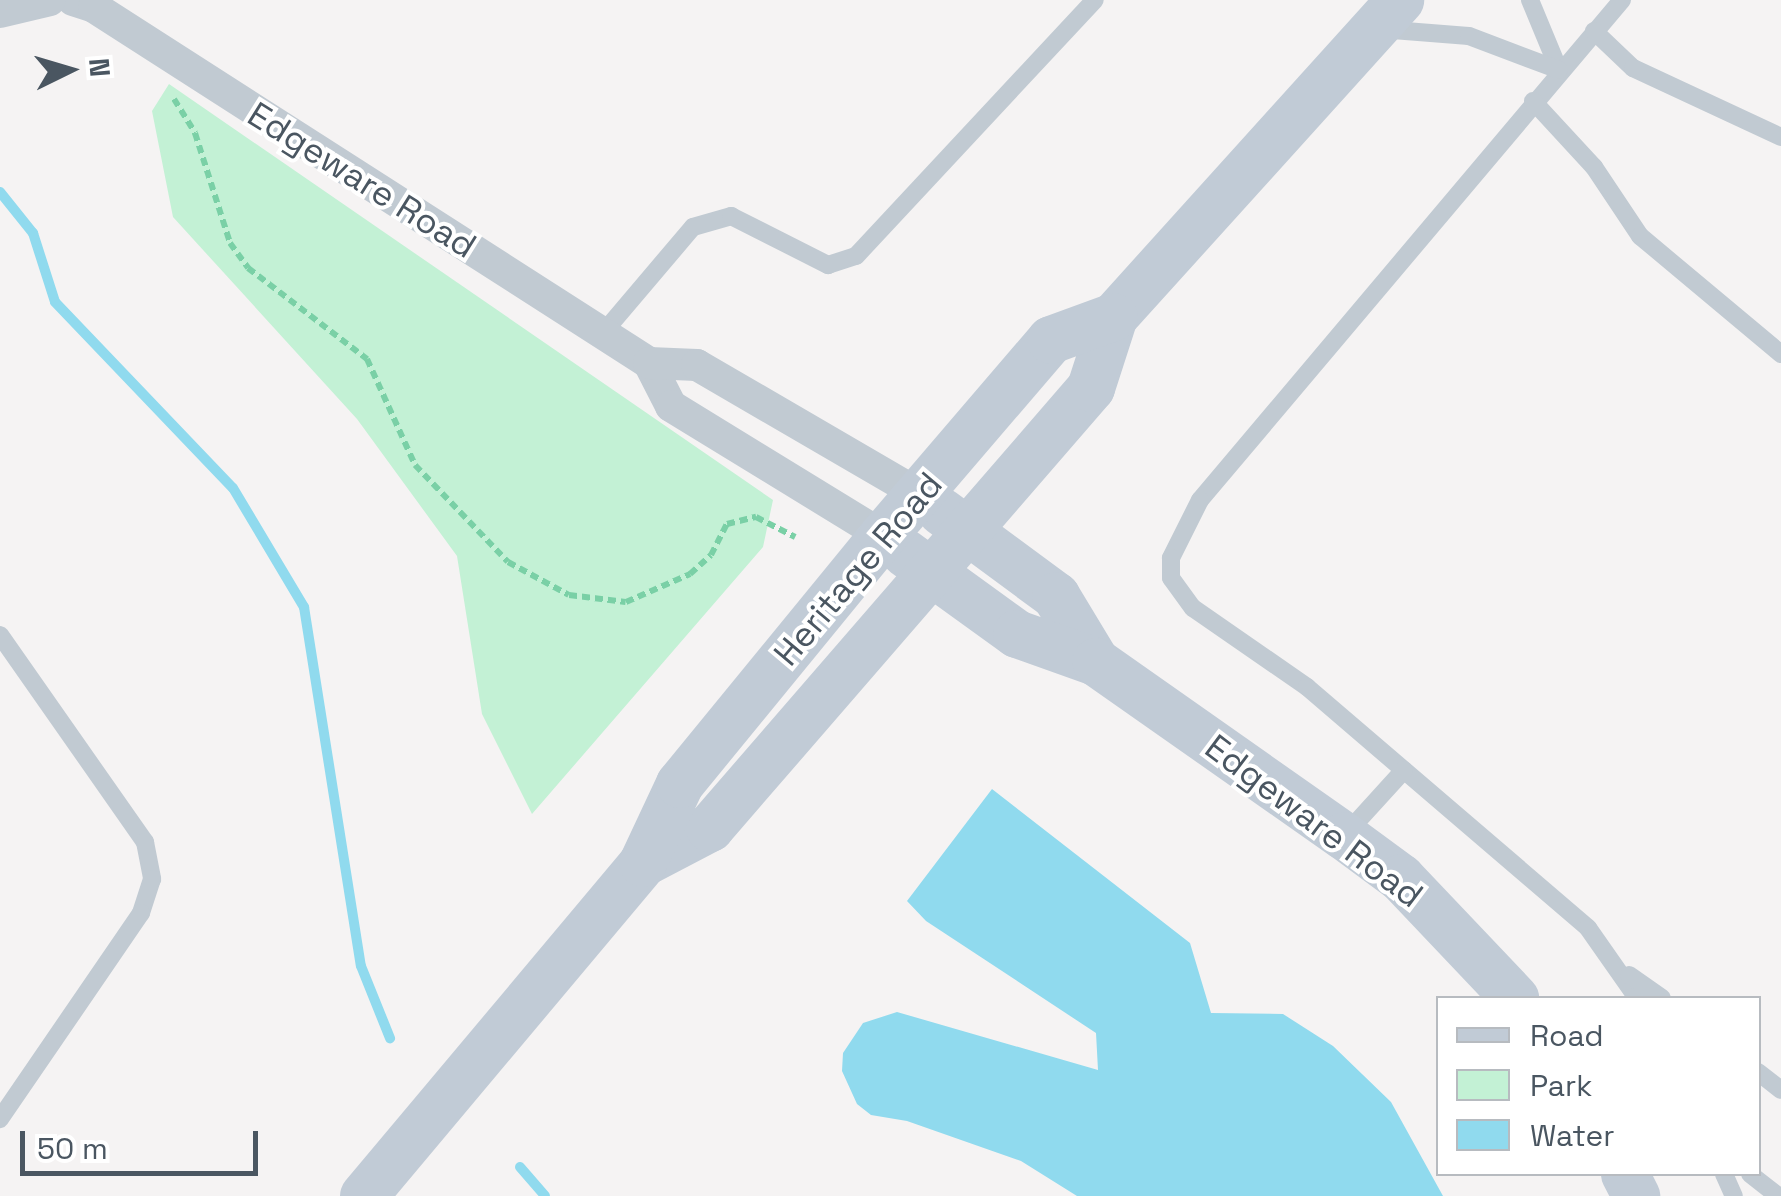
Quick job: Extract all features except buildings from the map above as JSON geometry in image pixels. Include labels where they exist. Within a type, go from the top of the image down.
[{"type":"main road","name":"Heritage Road","points":[[643,863],[710,828],[1091,388],[1114,317],[1388,14]]},
{"type":"main road","name":"Heritage Road","points":[[364,1196],[643,863],[680,784],[883,536],[1051,340],[1114,317]]},
{"type":"main road","name":"Edgeware Road","points":[[920,495],[1056,596],[1096,662]]},
{"type":"main road","name":"Edgeware Road","points":[[883,536],[1017,634],[1096,662],[1344,836],[1401,878],[1513,996]]},
{"type":"street","points":[[0,12],[50,0]]},
{"type":"street","name":"Edgeware Road","points":[[73,0],[94,6],[603,333],[649,364],[671,406],[883,536]]},
{"type":"street","name":"Edgeware Road","points":[[649,364],[698,364],[920,495]]},
{"type":"lane","points":[[603,333],[693,227],[732,216],[828,265],[856,256],[1095,0]]},
{"type":"lane","points":[[1530,0],[1559,70]]},
{"type":"lane","points":[[1622,0],[1200,500],[1172,558],[1172,578],[1193,608],[1307,687],[1588,928],[1624,972],[1637,996]]},
{"type":"lane","points":[[1388,14],[1468,36],[1559,70]]},
{"type":"lane","points":[[1594,31],[1633,68],[1781,137]]},
{"type":"lane","points":[[1534,101],[1594,167],[1640,236],[1781,354]]},
{"type":"lane","points":[[0,635],[145,842],[152,879],[142,913],[0,1118]]},
{"type":"lane","points":[[1344,836],[1404,770]]},
{"type":"lane","points":[[1624,972],[1659,996]]},
{"type":"lane","points":[[1761,1074],[1781,1090]]},
{"type":"lane","points":[[1753,1176],[1778,1196]]},
{"type":"path","points":[[158,88],[185,109],[230,243],[248,268],[367,359],[415,465],[508,562],[568,595],[626,602],[690,574],[711,555],[727,524],[756,517],[795,537]]},
{"type":"green space","points":[[169,84],[773,500],[763,547],[532,814],[482,714],[457,556],[357,419],[173,217],[152,111]]},
{"type":"water","points":[[992,789],[1190,943],[1211,1013],[1283,1014],[1333,1046],[1391,1102],[1443,1196],[1077,1196],[1021,1161],[907,1121],[871,1115],[857,1104],[842,1071],[843,1053],[863,1023],[897,1012],[1098,1070],[1096,1033],[926,921],[907,901]]},
{"type":"waterway","points":[[0,192],[33,233],[55,302],[233,488],[304,607],[361,966],[390,1038]]},
{"type":"waterway","points":[[520,1167],[545,1196]]}]
